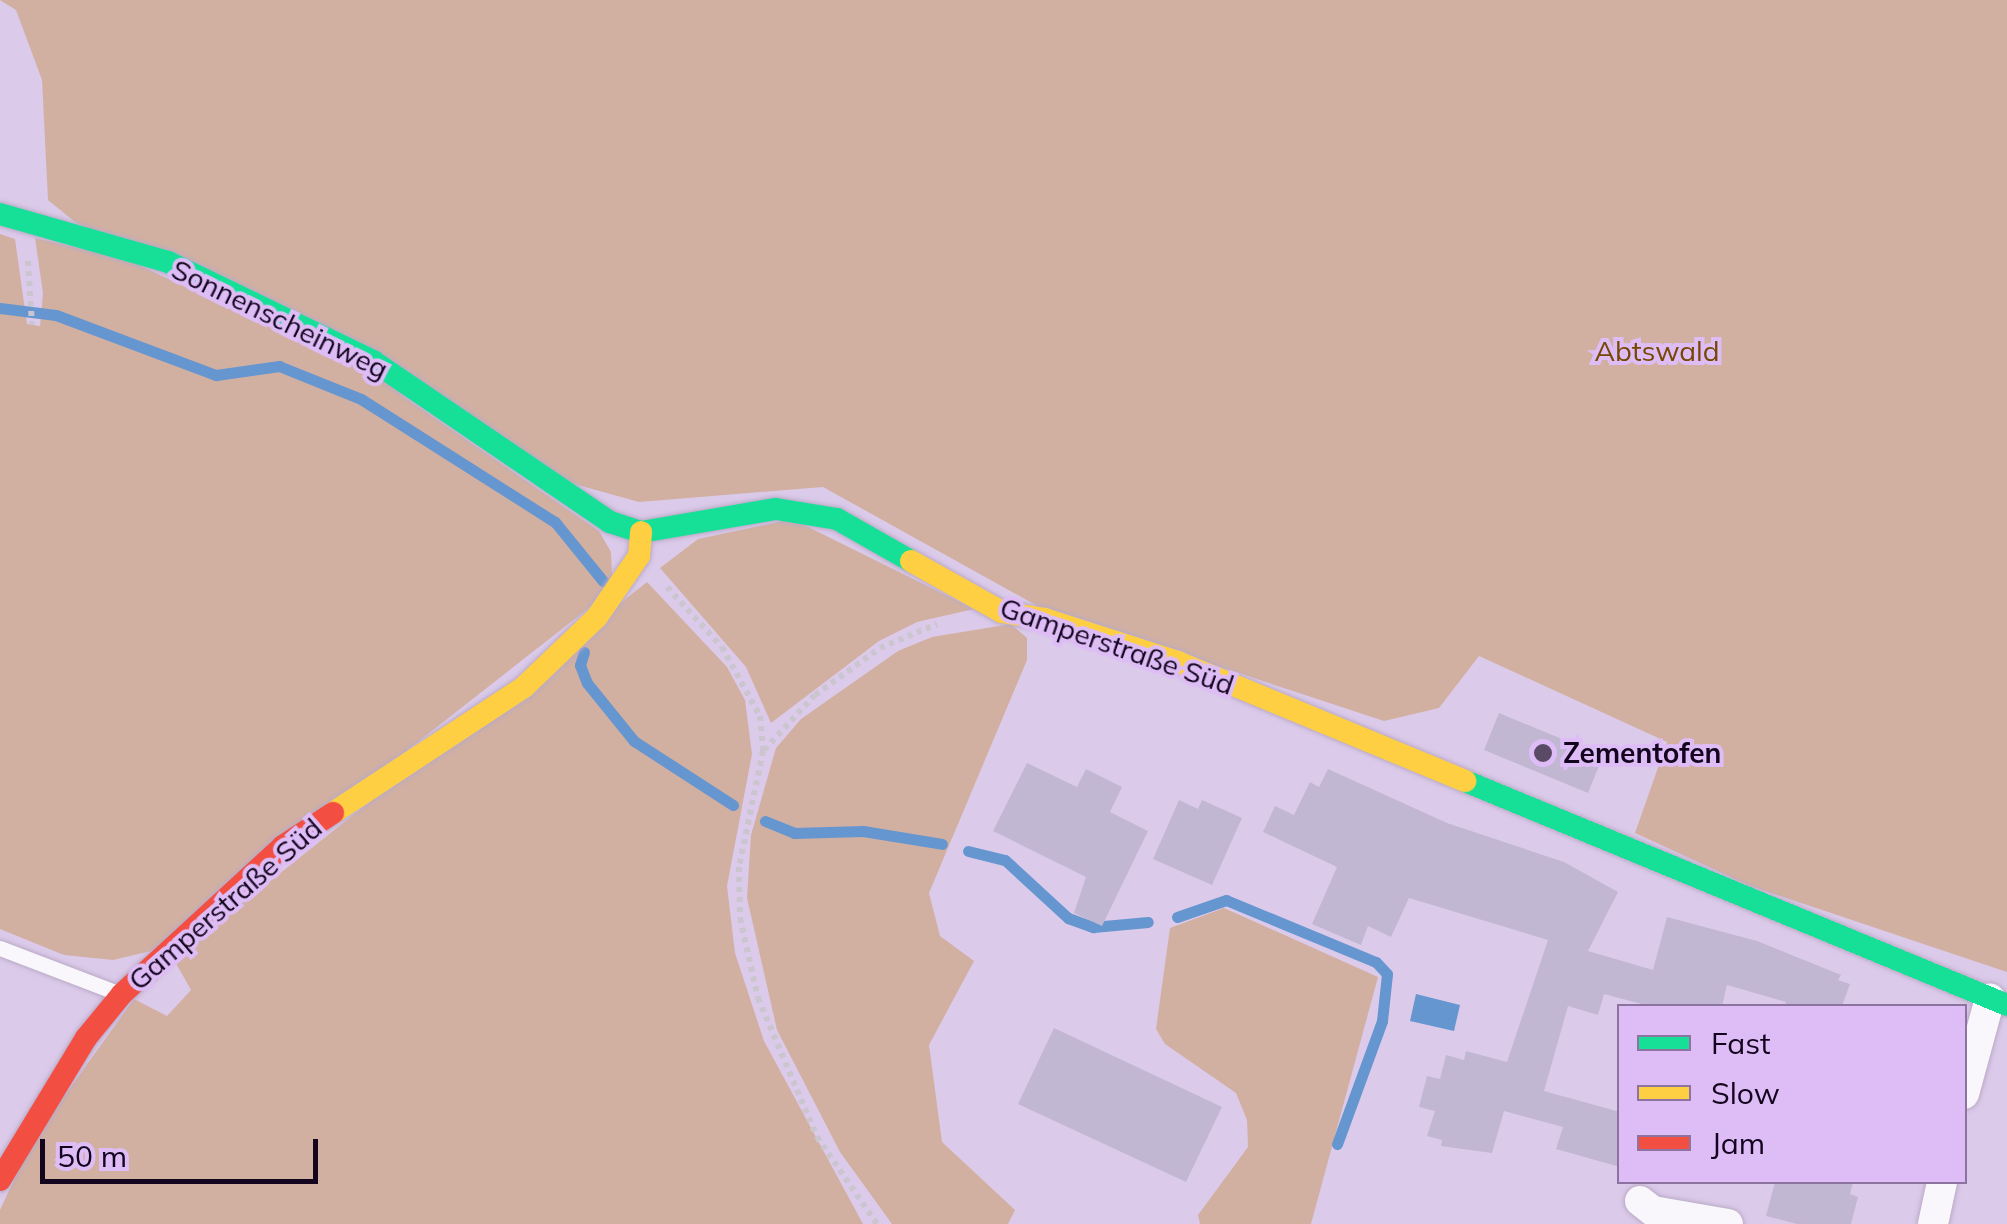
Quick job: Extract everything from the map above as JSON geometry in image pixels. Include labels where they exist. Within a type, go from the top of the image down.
[{"type":"street","name":"Sonnenscheinweg","points":[[0,214],[168,262],[373,360],[550,484],[610,522],[641,532]]},
{"type":"street","name":"Gamperstraße Süd","points":[[0,1180],[75,1054],[122,994],[283,846],[524,687],[597,617],[638,556],[641,532],[776,509],[837,519],[1002,612],[1082,630],[1204,672],[1998,1001]]},
{"type":"street","points":[[1967,1086],[1998,1001]]},
{"type":"street","points":[[1932,1224],[1942,1184]]},
{"type":"street","points":[[1640,1200],[1653,1211],[1728,1224]]},
{"type":"lane","points":[[0,948],[122,994]]},
{"type":"path","points":[[32,301],[32,324]]},
{"type":"path","points":[[638,556],[743,678],[760,716],[763,751],[739,867],[740,918],[758,998],[817,1137],[877,1224]]},
{"type":"path","points":[[763,751],[814,695],[880,648],[942,622]]},
{"type":"green space","name":"Abtswald","points":[[0,0],[2007,0],[2007,972],[1750,886],[1635,833],[1667,742],[1479,656],[1439,708],[1384,721],[1041,608],[823,487],[639,502],[567,482],[75,222],[48,200],[42,80],[16,10]]},
{"type":"green space","points":[[0,234],[15,239],[27,324],[40,326],[43,293],[35,238],[126,259],[372,375],[599,531],[611,552],[612,575],[599,600],[151,951],[113,960],[64,955],[0,929]]},
{"type":"green space","points":[[792,519],[974,609],[917,622],[879,641],[771,723],[746,667],[660,568],[698,539]]},
{"type":"green space","points":[[647,582],[727,667],[745,700],[752,754],[727,886],[735,953],[764,1041],[863,1224],[0,1224],[0,1210],[32,1141],[134,999],[167,1016],[191,990],[173,958]]},
{"type":"green space","points":[[1011,624],[1027,638],[1027,660],[929,893],[940,936],[974,961],[929,1045],[942,1142],[1015,1210],[1008,1224],[892,1224],[840,1152],[777,1030],[747,898],[751,835],[776,748],[801,719],[898,651],[932,637]]},
{"type":"green space","points":[[1224,908],[1378,977],[1311,1224],[1200,1224],[1198,1215],[1248,1147],[1247,1120],[1236,1093],[1165,1044],[1156,1029],[1170,928]]},
{"type":"water","points":[[1416,994],[1460,1005],[1454,1031],[1410,1021]]},
{"type":"building","name":"Zementofen","points":[[1499,713],[1603,756],[1588,793],[1484,750]]},
{"type":"building","points":[[1027,763],[1077,787],[1086,769],[1122,787],[1110,812],[1148,831],[1102,926],[1074,913],[1086,877],[993,831]]},
{"type":"building","points":[[1328,769],[1447,823],[1564,862],[1618,892],[1588,951],[1653,970],[1667,917],[1757,941],[1841,975],[1838,980],[1850,984],[1843,1004],[1785,1004],[1727,985],[1722,1004],[1642,1004],[1604,994],[1598,1015],[1568,1006],[1544,1091],[1617,1111],[1617,1166],[1556,1149],[1563,1127],[1504,1111],[1492,1153],[1441,1146],[1442,1140],[1427,1136],[1435,1111],[1419,1107],[1427,1076],[1440,1079],[1446,1055],[1464,1060],[1466,1051],[1507,1062],[1548,940],[1409,898],[1391,937],[1368,926],[1361,945],[1312,924],[1337,867],[1263,832],[1275,806],[1294,815],[1310,782],[1319,787]]},
{"type":"building","points":[[1179,800],[1198,809],[1202,800],[1242,818],[1212,885],[1153,859]]},
{"type":"building","points":[[1054,1028],[1222,1107],[1186,1182],[1018,1104]]},
{"type":"building","points":[[1774,1184],[1852,1184],[1850,1194],[1858,1197],[1851,1224],[1797,1224],[1766,1216]]},
{"type":"waterway","points":[[0,308],[56,315],[216,375],[279,366],[361,399],[555,522],[603,581]]},
{"type":"waterway","points":[[584,652],[580,665],[587,683],[634,741],[733,805]]},
{"type":"waterway","points":[[765,821],[794,833],[863,831],[942,844]]},
{"type":"waterway","points":[[968,851],[1005,860],[1068,918],[1093,927],[1148,922]]},
{"type":"waterway","points":[[1177,917],[1226,900],[1376,962],[1387,974],[1382,1021],[1337,1144]]},
{"type":"traffic: fast","points":[[0,214],[168,262],[373,361],[610,522],[641,532],[776,509],[837,519],[911,561]]},
{"type":"traffic: fast","points":[[1465,781],[2007,1005]]},
{"type":"traffic: slow","points":[[333,813],[524,687],[597,617],[639,556],[641,532]]},
{"type":"traffic: slow","points":[[911,561],[1002,612],[1045,619],[1178,662],[1465,781]]},
{"type":"traffic: jam","points":[[0,1180],[86,1038],[122,994],[283,846],[333,813]]},
{"type":"place","name":"Zementofen","points":[[1543,753]]}]
